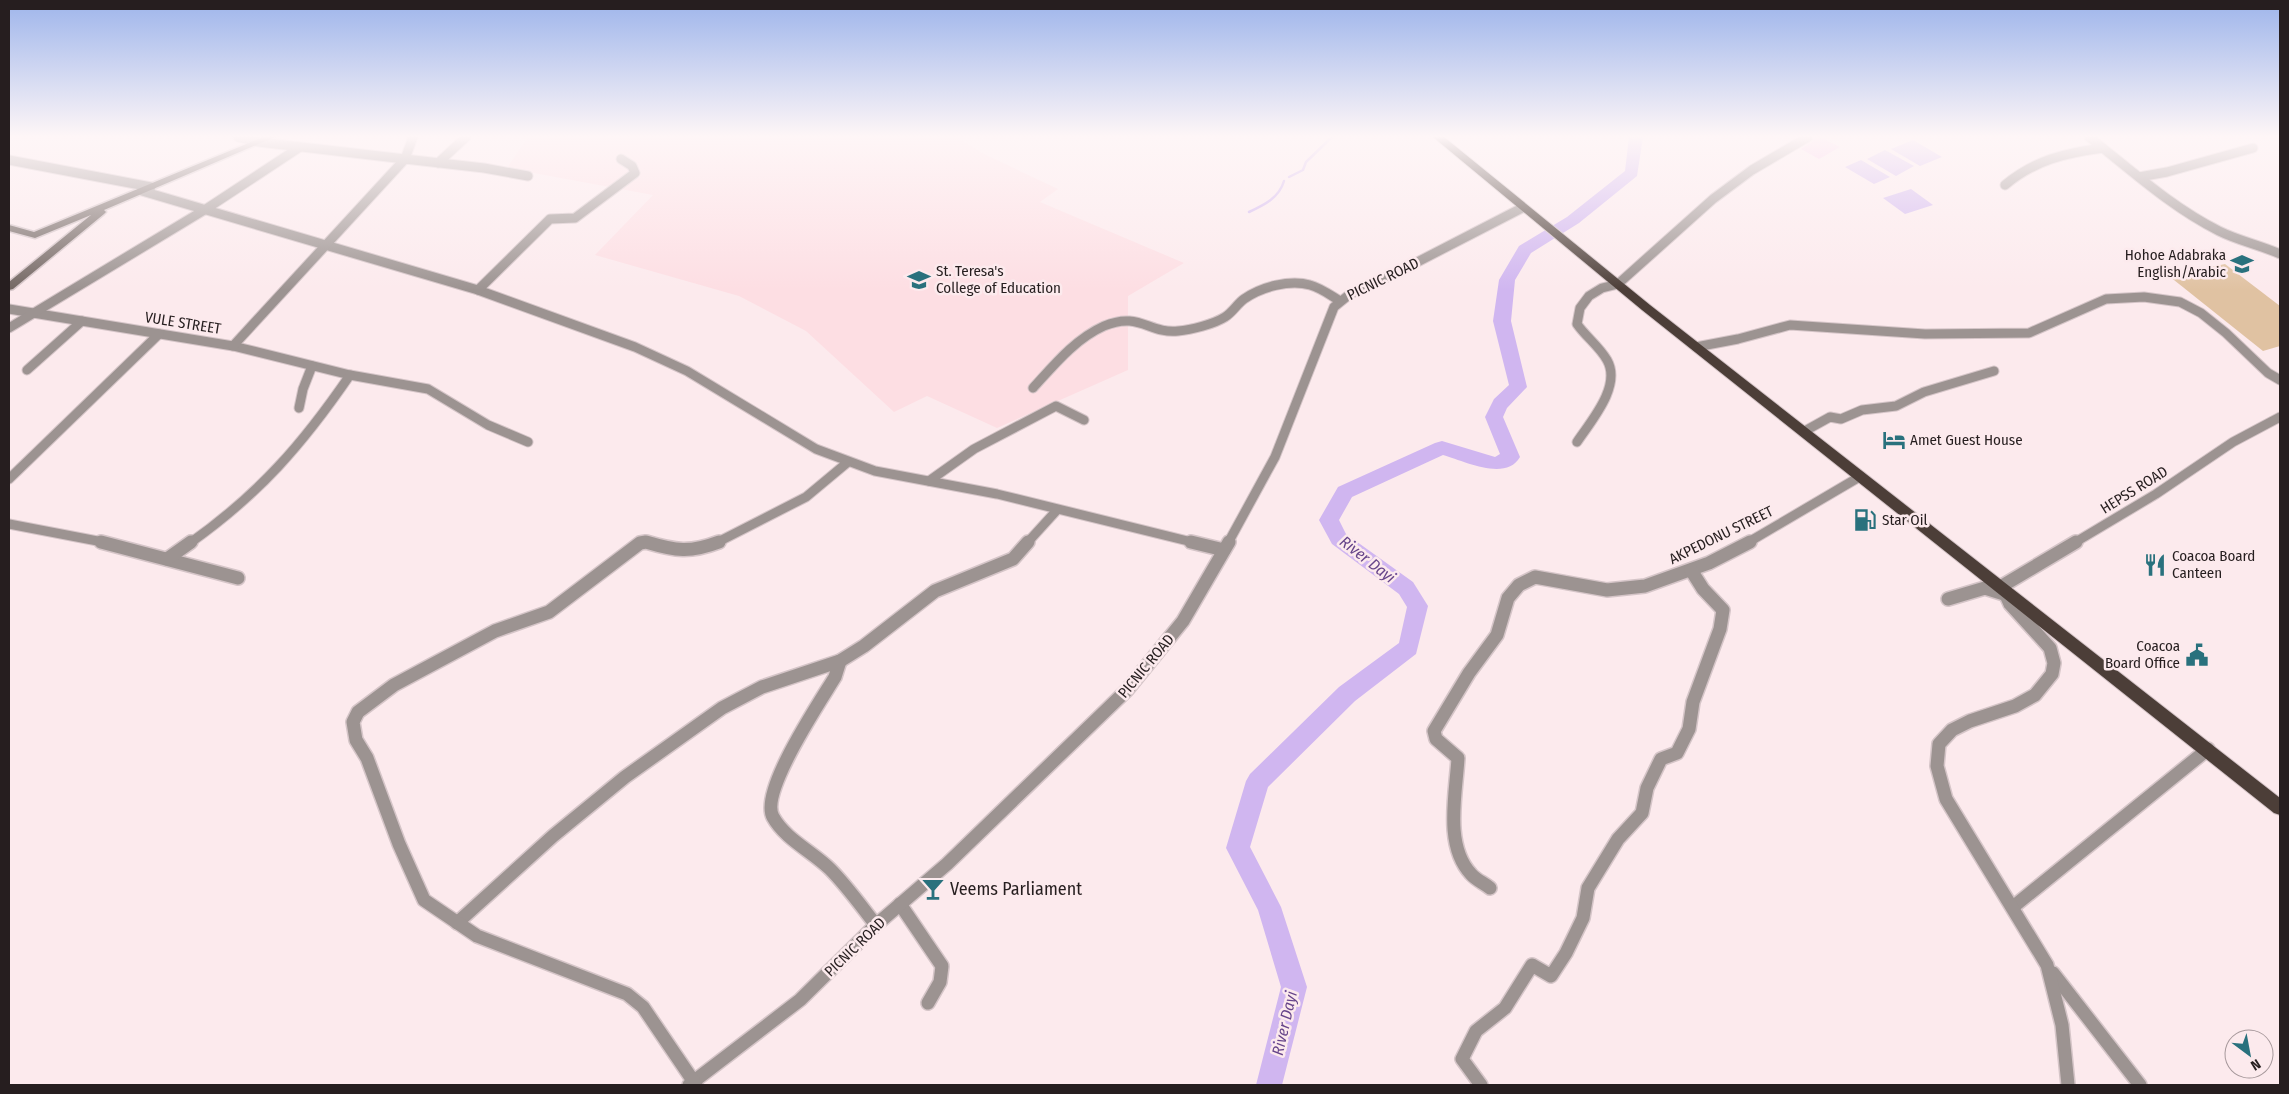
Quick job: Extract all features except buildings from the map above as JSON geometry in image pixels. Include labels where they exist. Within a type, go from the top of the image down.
[{"type":"highway","points":[[1498,188],[1696,347],[2003,590],[2208,749],[2280,808]]},
{"type":"main road","points":[[9,228],[35,235],[151,188]]},
{"type":"main road","points":[[9,287],[111,204]]},
{"type":"street","points":[[137,188],[478,290],[635,348],[686,371],[816,449],[874,471],[997,494],[1224,550]]},
{"type":"street","points":[[9,328],[238,188]]},
{"type":"street","points":[[233,346],[377,188]]},
{"type":"street","points":[[478,290],[550,220],[575,218],[615,188]]},
{"type":"street","points":[[1577,442],[1605,395],[1611,382],[1612,370],[1577,324],[1578,308],[1592,292],[1606,286],[1618,284],[1705,204],[1726,188]]},
{"type":"street","points":[[2153,188],[2175,205],[2222,232],[2278,249]]},
{"type":"street","name":"PICNIC ROAD","points":[[693,1084],[800,1000],[876,925],[992,821],[1127,690],[1183,621],[1275,457],[1334,307],[1340,301],[1522,208]]},
{"type":"street","points":[[1033,388],[1060,360],[1091,333],[1121,319],[1144,321],[1164,329],[1178,331],[1220,320],[1234,312],[1243,300],[1254,293],[1294,283],[1309,284],[1340,301]]},
{"type":"street","points":[[1696,347],[1738,340],[1776,327],[1790,325],[1816,325],[1925,334],[2029,334],[2106,299],[2144,297],[2180,302],[2201,313],[2226,333],[2268,373],[2280,380]]},
{"type":"street","name":"VULE STREET","points":[[9,308],[32,314],[233,346],[350,375],[428,389],[488,424],[528,442]]},
{"type":"street","points":[[27,370],[82,321]]},
{"type":"street","points":[[9,479],[159,334]]},
{"type":"street","points":[[299,408],[303,389],[312,366]]},
{"type":"street","points":[[1804,432],[1830,417],[1841,419],[1850,413],[1873,407],[1896,406],[1924,392],[1981,377],[1994,371]]},
{"type":"street","points":[[167,559],[252,495],[290,456],[319,422],[350,375]]},
{"type":"street","points":[[929,481],[948,465],[992,437],[1056,406],[1084,420]]},
{"type":"street","name":"HEPSS ROAD","points":[[2003,590],[2180,479],[2233,442],[2280,417]]},
{"type":"street","points":[[693,1084],[643,1007],[627,994],[477,936],[457,923],[445,912],[424,900],[399,844],[367,758],[356,740],[353,722],[358,712],[394,684],[461,647],[495,631],[537,618],[549,612],[640,543],[646,542],[668,549],[684,551],[698,550],[719,542],[806,497],[848,462]]},
{"type":"street","name":"AKPEDONU STREET","points":[[1490,888],[1470,874],[1461,857],[1456,838],[1458,758],[1434,734],[1438,724],[1469,673],[1497,635],[1508,598],[1519,585],[1535,577],[1618,590],[1652,584],[1691,570],[1747,542],[1861,476]]},
{"type":"street","points":[[457,923],[546,842],[625,777],[694,730],[722,708],[762,687],[840,661],[864,646],[935,591],[1013,559],[1029,545],[1057,510]]},
{"type":"street","points":[[9,524],[108,543],[238,578]]},
{"type":"street","points":[[1481,1085],[1462,1059],[1465,1049],[1481,1026],[1505,1008],[1532,965],[1551,976],[1566,953],[1583,918],[1588,888],[1618,839],[1642,813],[1647,788],[1661,759],[1677,753],[1689,729],[1693,702],[1720,630],[1723,610],[1702,589],[1691,570]]},
{"type":"street","points":[[1948,599],[1984,588],[2003,590],[2019,616],[2050,648],[2054,656],[2053,671],[2046,684],[2027,700],[1961,724],[1948,734],[1938,747],[1935,763],[1937,779],[1946,799],[2047,965],[2140,1085]]},
{"type":"street","points":[[840,661],[835,677],[784,765],[772,793],[771,806],[773,817],[791,838],[812,852],[831,870],[876,925]]},
{"type":"street","points":[[2013,907],[2208,749]]},
{"type":"street","points":[[900,904],[942,966],[940,982],[928,1003]]},
{"type":"street","points":[[2047,965],[2057,994],[2066,1048],[2068,1085]]},
{"type":"shaded area","name":"St. Teresa's College of Education","points":[[615,188],[1056,188],[1058,189],[1040,202],[1184,263],[1128,296],[1128,370],[997,428],[927,396],[894,412],[806,331],[739,296],[595,255],[653,195]]},
{"type":"shaded area","points":[[1911,189],[1933,205],[1905,214],[1883,198]]},
{"type":"shaded area","points":[[2225,264],[2280,306],[2280,346],[2263,351],[2169,276]]},
{"type":"waterway","points":[[1249,212],[1265,204],[1281,188]]},
{"type":"waterway","name":"River Dayi","points":[[1269,1085],[1294,987],[1269,907],[1238,848],[1258,781],[1347,694],[1408,648],[1418,606],[1406,588],[1339,539],[1329,520],[1345,492],[1442,448],[1496,464],[1511,457],[1494,417],[1500,404],[1518,387],[1502,321],[1507,280],[1525,250],[1573,220],[1613,188]]},
{"type":"place","name":"Hohoe Adabraka English/Arabic","points":[[2242,264]]},
{"type":"place","name":"St. Teresa's College of Education","points":[[919,280]]},
{"type":"place","name":"Amet Guest House","points":[[1894,440]]},
{"type":"place","name":"Star Oil","points":[[1865,520]]},
{"type":"place","name":"Coacoa Board Canteen","points":[[2155,565]]},
{"type":"place","name":"Coacoa Board Office","points":[[2197,655]]},
{"type":"place","name":"Veems Parliament","points":[[933,889]]}]
